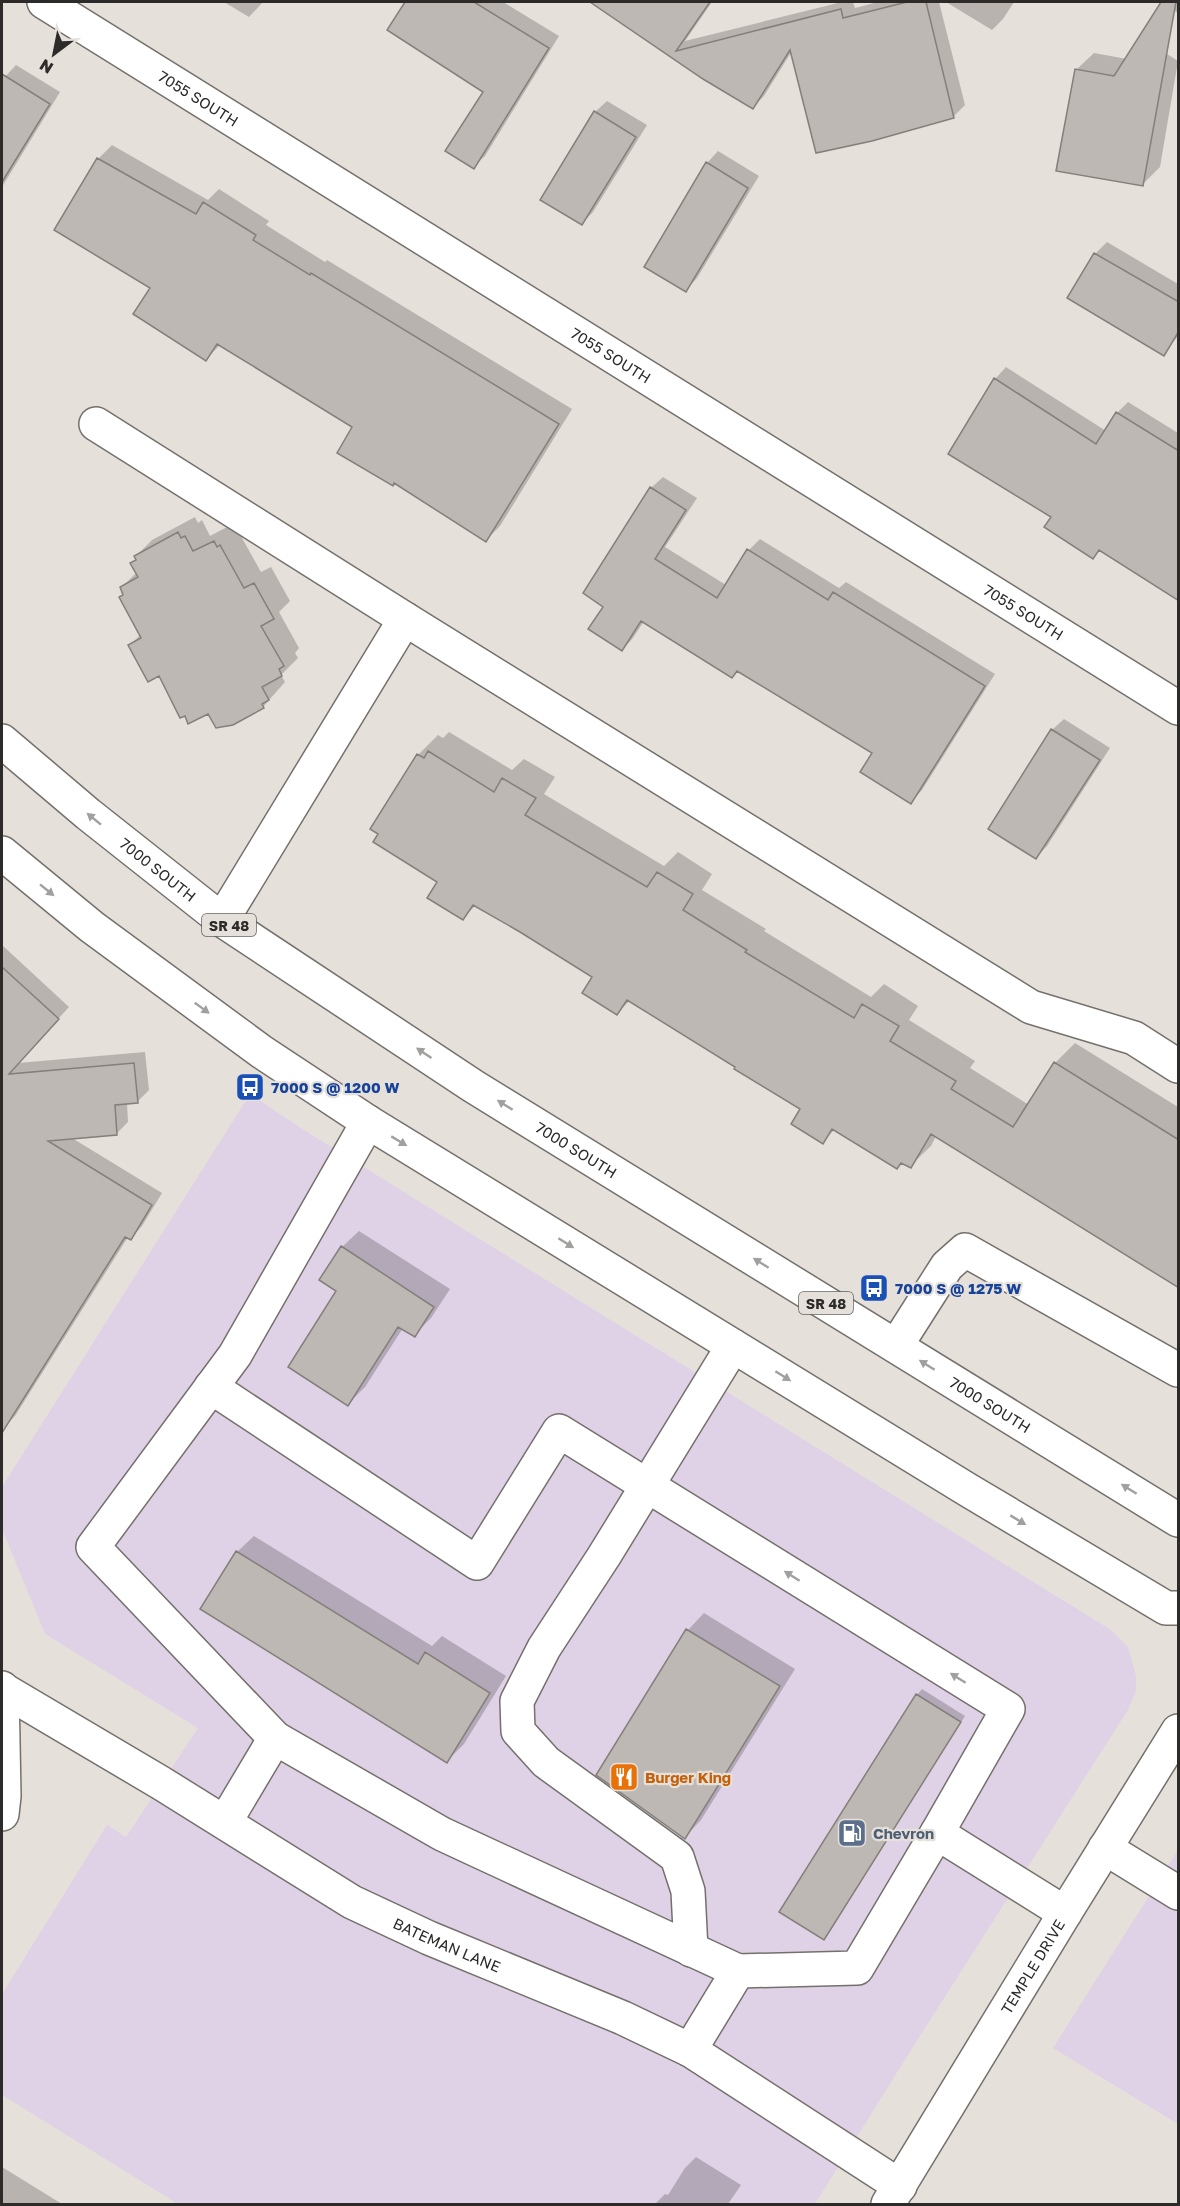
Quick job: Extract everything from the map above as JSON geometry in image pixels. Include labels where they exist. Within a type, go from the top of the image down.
[{"type":"main road","name":"7055 SOUTH","points":[[44,2],[1179,708]]},
{"type":"main road","points":[[96,424],[405,619],[1031,1007],[1134,1038],[1179,1066]]},
{"type":"main road","points":[[222,920],[405,619]]},
{"type":"main road","name":"7000 SOUTH","points":[[2,741],[97,821],[222,920],[473,1086],[1179,1520]]},
{"type":"main road","points":[[2,853],[92,927],[262,1052],[368,1122],[968,1490],[1166,1608],[1179,1608]]},
{"type":"main road","points":[[211,1387],[477,1563],[559,1431],[1008,1709],[857,1968],[738,1971],[442,1834],[274,1738],[93,1546],[211,1387],[235,1355],[368,1122]]},
{"type":"main road","points":[[896,1346],[947,1266],[965,1250],[1179,1370]]},
{"type":"main road","points":[[691,1950],[688,1891],[677,1857],[546,1762],[518,1731],[517,1701],[544,1648],[733,1346]]},
{"type":"main road","points":[[2,1688],[4,1796],[2,1814]]},
{"type":"main road","name":"BATEMAN LANE","points":[[2,1688],[225,1822],[352,1902],[429,1938],[623,2018],[690,2050],[894,2195]]},
{"type":"main road","name":"TEMPLE DRIVE","points":[[894,2195],[1065,1913],[1179,1731]]},
{"type":"main road","points":[[225,1822],[274,1738]]},
{"type":"main road","points":[[937,1833],[1065,1913]]},
{"type":"main road","points":[[1106,1848],[1179,1893]]},
{"type":"main road","points":[[690,2050],[738,1971]]},
{"type":"shaded area","points":[[250,1094],[304,1130],[1111,1630],[1128,1647],[1136,1676],[1136,1691],[1128,1710],[815,2204],[178,2204],[2,2095],[2,1994],[107,1825],[126,1837],[198,1728],[45,1634],[2,1529],[2,1487]]},
{"type":"shaded area","points":[[1178,1850],[1178,2124],[1053,2048]]},
{"type":"building","points":[[405,2],[474,2],[549,48],[474,169],[445,151],[483,92],[387,30]]},
{"type":"building","points":[[590,2],[710,2],[676,51],[841,9],[843,18],[907,2],[926,2],[954,118],[872,141],[816,153],[790,50],[753,109],[703,79]]},
{"type":"building","points":[[1161,2],[1176,2],[1143,186],[1056,171],[1075,69],[1114,76]]},
{"type":"building","points":[[2,74],[50,104],[2,182]]},
{"type":"building","points":[[594,111],[636,137],[582,225],[540,200]]},
{"type":"building","points":[[97,158],[196,214],[203,202],[256,235],[253,240],[559,424],[486,542],[394,483],[393,486],[337,453],[352,427],[217,344],[206,361],[133,314],[150,288],[54,230]]},
{"type":"building","points":[[706,162],[748,188],[686,292],[644,267]]},
{"type":"building","points":[[1094,253],[1179,302],[1179,331],[1164,356],[1067,298]]},
{"type":"building","points":[[994,378],[1096,444],[1116,412],[1179,451],[1179,601],[1099,550],[1093,559],[1044,527],[1051,517],[948,454]]},
{"type":"building","points":[[650,487],[686,510],[655,559],[717,598],[747,549],[828,600],[833,592],[985,686],[911,804],[860,772],[872,753],[737,671],[732,678],[641,621],[622,651],[588,629],[603,607],[583,593]]},
{"type":"building","points":[[178,532],[181,538],[185,536],[193,551],[214,541],[217,547],[220,545],[244,588],[254,583],[274,619],[261,626],[284,666],[279,669],[282,676],[262,687],[269,700],[262,704],[264,708],[233,725],[216,728],[208,714],[188,724],[185,716],[180,718],[159,676],[148,682],[128,645],[141,638],[119,597],[123,595],[120,587],[138,577],[130,563],[136,560],[134,556]]},
{"type":"building","points":[[1051,729],[1100,760],[1036,859],[988,829]]},
{"type":"building","points":[[428,751],[494,792],[502,778],[536,798],[525,815],[647,887],[657,872],[693,894],[683,910],[747,950],[745,952],[854,1018],[862,1004],[899,1026],[890,1041],[956,1081],[951,1089],[1013,1127],[1054,1062],[1179,1140],[1179,1288],[931,1134],[911,1168],[901,1163],[897,1169],[832,1129],[823,1144],[791,1124],[800,1109],[627,1000],[617,1015],[582,993],[592,977],[520,932],[473,905],[463,920],[427,898],[437,882],[373,842],[378,834],[370,829],[417,754],[424,758]]},
{"type":"building","points":[[2,967],[59,1019],[9,1074],[134,1063],[138,1103],[115,1105],[117,1135],[48,1141],[152,1205],[131,1240],[125,1237],[2,1433]]},
{"type":"building","points":[[341,1246],[434,1307],[415,1337],[398,1327],[348,1406],[288,1367],[336,1291],[319,1280]]},
{"type":"building","points":[[236,1551],[418,1664],[425,1652],[490,1693],[447,1763],[200,1609]]},
{"type":"building","points":[[686,1629],[780,1686],[685,1839],[596,1775]]},
{"type":"building","points":[[916,1694],[961,1722],[824,1940],[779,1912]]},
{"type":"place","name":"7000 S @ 1200 W","points":[[250,1087]]},
{"type":"place","name":"7000 S @ 1275 W","points":[[874,1288]]},
{"type":"place","name":"Burger King","points":[[624,1777]]},
{"type":"place","name":"Chevron","points":[[852,1833]]}]
